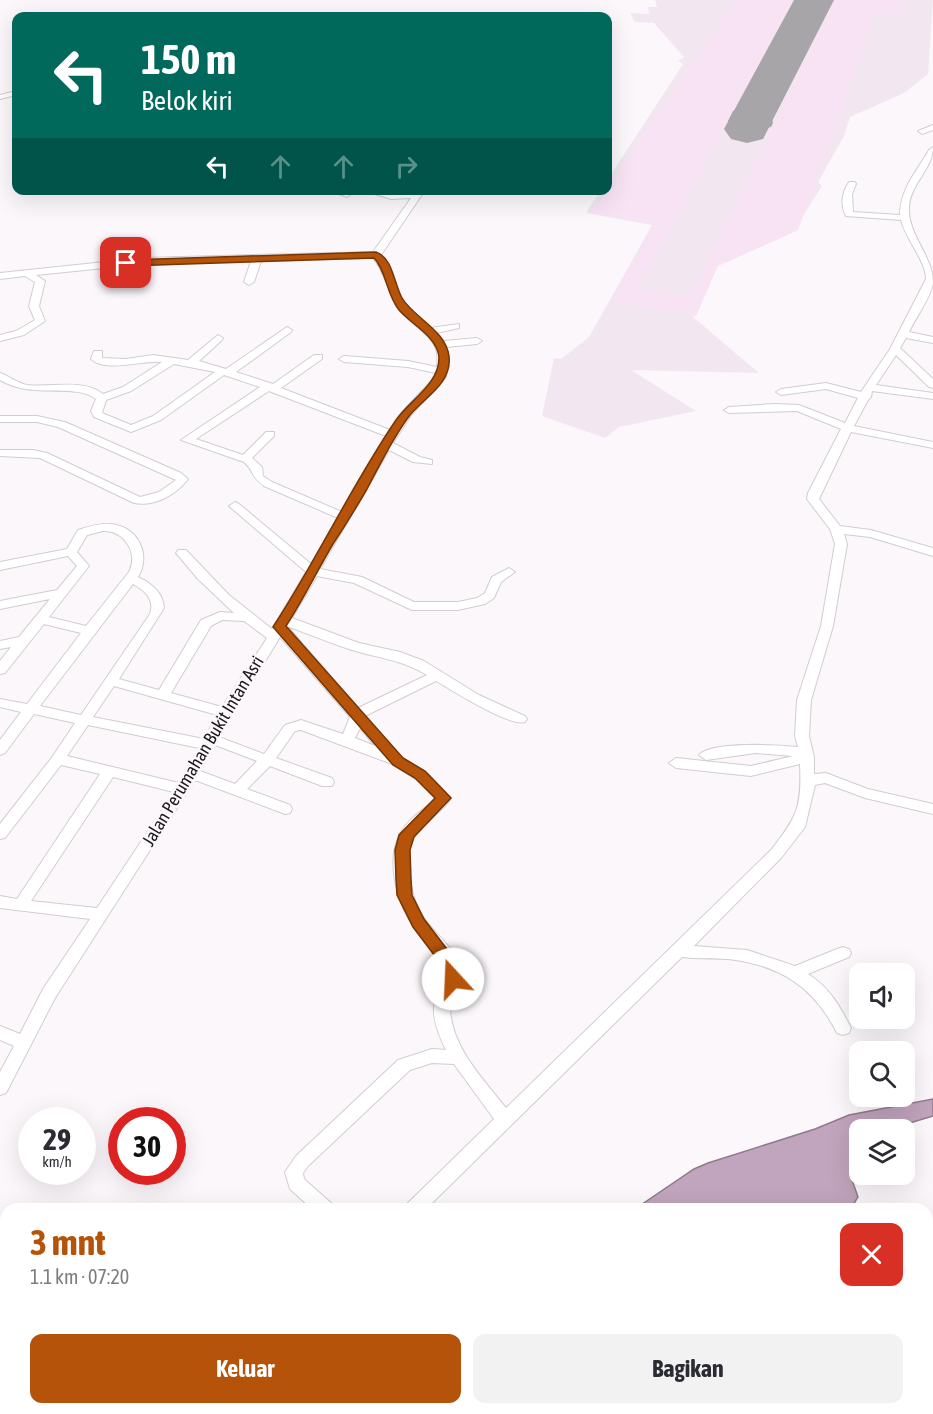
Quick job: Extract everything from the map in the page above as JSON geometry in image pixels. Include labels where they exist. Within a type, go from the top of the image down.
[{"type":"street","points":[[922,131],[933,128]]},
{"type":"street","points":[[420,1203],[776,854],[800,823],[808,783],[802,736],[804,700],[827,626],[841,544],[836,529],[813,499],[818,483],[850,429],[868,392],[895,349],[931,279],[931,272],[906,225],[905,218],[906,195],[933,150]]},
{"type":"street","points":[[852,184],[848,188],[849,214],[905,218]]},
{"type":"street","points":[[387,195],[400,195]]},
{"type":"street","points":[[376,255],[418,195]]},
{"type":"street","points":[[391,196],[408,208]]},
{"type":"street","points":[[0,276],[143,261],[376,255],[383,261],[392,290],[403,308],[441,344],[444,357],[443,371],[408,364],[344,359]]},
{"type":"street","points":[[249,282],[256,258]]},
{"type":"street","points":[[0,338],[20,333],[40,321],[34,306],[40,282],[30,276],[29,272]]},
{"type":"street","points":[[428,331],[455,326]]},
{"type":"street","points":[[170,362],[127,388],[102,398],[96,411],[98,415],[128,429],[135,429],[157,418],[287,330]]},
{"type":"street","points":[[901,334],[933,339]]},
{"type":"street","points":[[191,363],[219,338]]},
{"type":"street","points":[[441,344],[477,342]]},
{"type":"street","points":[[115,362],[118,348]]},
{"type":"street","points":[[895,349],[933,385]]},
{"type":"street","points":[[98,353],[97,360],[115,362],[150,358],[191,363],[225,371],[272,387],[389,439],[417,459],[428,462]]},
{"type":"street","points":[[318,357],[187,440],[245,459],[254,464],[257,475],[264,482],[345,517]]},
{"type":"street","name":"Jalan Perumahan Bukit Intan Asri","points":[[0,1088],[49,994],[183,789],[225,713],[345,517],[389,439],[406,413],[438,382],[443,371]]},
{"type":"street","points":[[0,376],[22,387],[82,391],[95,393],[102,398]]},
{"type":"street","points":[[781,392],[826,386],[868,392],[933,396]]},
{"type":"street","points":[[729,410],[774,406],[799,408],[850,429],[911,443],[933,445]]},
{"type":"street","points":[[0,418],[37,419],[72,427],[182,479],[177,486],[167,492],[138,501],[43,455],[0,453]]},
{"type":"street","points":[[245,459],[270,434]]},
{"type":"street","points":[[235,506],[312,571],[358,580],[412,606],[458,606],[485,599],[492,593],[496,580],[509,572]]},
{"type":"street","points":[[0,566],[70,552],[82,533],[109,527],[118,528],[131,540],[139,554],[138,566],[130,578],[0,750]]},
{"type":"street","points":[[836,529],[871,534],[933,552]]},
{"type":"street","points":[[0,670],[83,566],[70,552]]},
{"type":"street","points":[[182,553],[205,580],[245,617]]},
{"type":"street","points":[[0,834],[58,759],[159,609],[155,596],[130,578]]},
{"type":"street","points":[[0,605],[62,593]]},
{"type":"street","points":[[163,695],[206,623],[217,617],[245,617],[409,660],[474,699],[520,719]]},
{"type":"street","points":[[41,619],[89,631]]},
{"type":"street","points":[[279,627],[398,762]]},
{"type":"street","points":[[0,645],[22,640]]},
{"type":"street","points":[[347,741],[362,711],[437,675]]},
{"type":"street","points":[[112,681],[225,713]]},
{"type":"street","points":[[0,703],[209,742],[327,782]]},
{"type":"street","points":[[238,790],[267,760],[290,728],[297,725],[309,726],[398,762],[420,774],[444,798],[407,835],[403,850],[405,895],[418,922],[452,966],[453,979],[441,1000],[442,1017],[458,1057],[505,1120]]},
{"type":"street","points":[[706,755],[756,748],[806,755]]},
{"type":"street","points":[[676,763],[751,771],[806,755]]},
{"type":"street","points":[[58,759],[183,789]]},
{"type":"street","points":[[20,906],[108,772]]},
{"type":"street","points":[[192,773],[285,809]]},
{"type":"street","points":[[808,783],[815,779],[826,778],[865,793],[933,809]]},
{"type":"street","points":[[0,902],[74,913],[101,914]]},
{"type":"street","points":[[679,951],[729,953],[757,958],[792,974],[825,998],[843,1028]]},
{"type":"street","points":[[792,974],[843,953]]},
{"type":"street","points":[[0,1033],[25,1043]]},
{"type":"street","points":[[319,1203],[296,1183],[294,1172],[302,1161],[404,1065],[432,1056],[458,1057]]},
{"type":"shaded area","points":[[655,0],[933,0],[928,74],[904,93],[850,117],[844,136],[818,182],[822,186],[792,233],[717,266],[693,317],[759,373],[631,370],[696,411],[619,427],[605,438],[542,416],[554,358],[561,359],[589,337],[652,225],[586,213],[597,195],[612,195],[612,173],[683,64],[678,61],[684,57],[654,23],[635,22],[630,13],[649,14],[648,7],[657,7]]},
{"type":"shaded area","points":[[736,0],[793,0],[638,289],[689,297],[835,0],[905,0],[899,15],[876,13],[798,230],[718,266],[696,316],[610,302],[654,223],[590,213],[602,195],[612,195],[612,181]]},
{"type":"shaded area","points":[[933,1099],[933,1116],[915,1121],[915,1119],[849,1119],[849,1185],[854,1185],[858,1197],[854,1203],[644,1203],[694,1169],[815,1129],[849,1115],[891,1107],[915,1107],[915,1102]]},
{"type":"taxiway","points":[[759,105],[739,115],[737,121],[749,126],[764,123],[761,102]]},
{"type":"runway","points":[[747,129],[814,0]]},
{"type":"route","points":[[126,263],[223,258],[376,255],[383,261],[392,290],[403,308],[411,318],[440,342],[444,352],[441,377],[406,413],[279,627],[398,762],[420,774],[444,798],[407,835],[403,850],[404,879],[405,895],[418,922],[442,950],[452,966],[453,979]]}]
